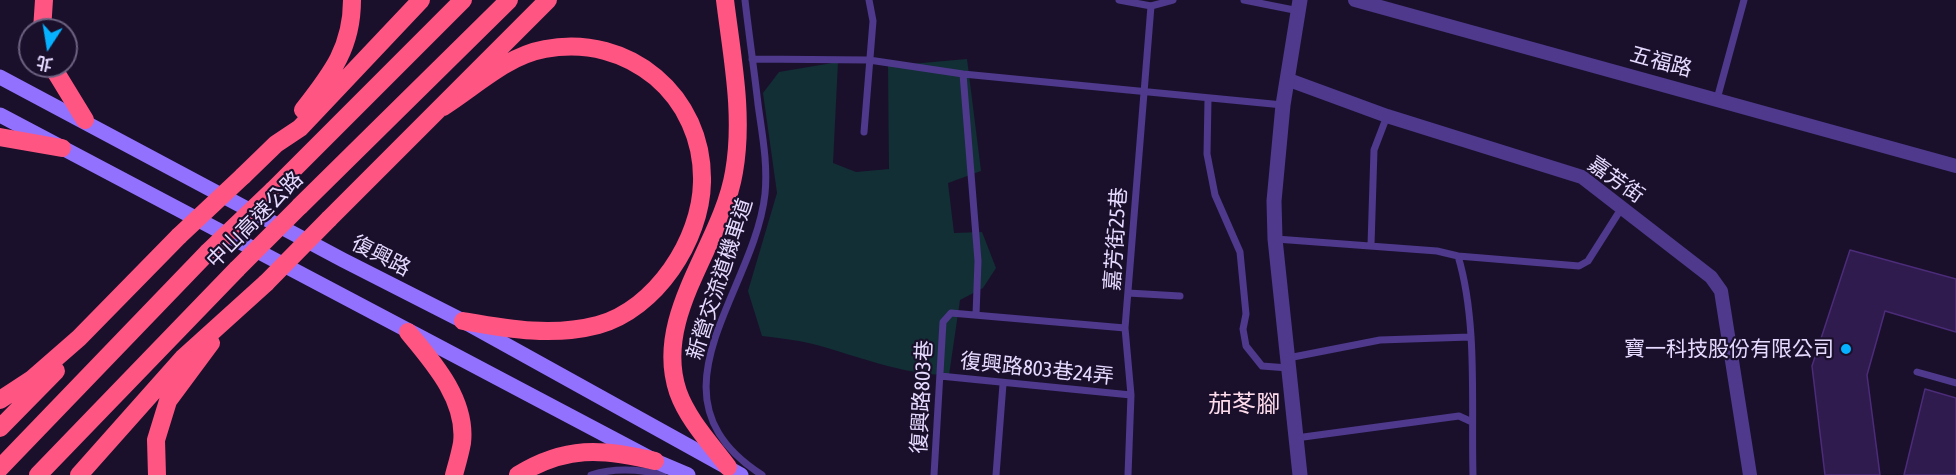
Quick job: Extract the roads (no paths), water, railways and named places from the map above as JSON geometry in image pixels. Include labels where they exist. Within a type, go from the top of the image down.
[{"type":"highway","points":[[43,18],[44,0]]},
{"type":"highway","points":[[0,400],[32,379],[79,338],[179,236],[276,144],[325,82],[344,52],[352,19],[352,0]]},
{"type":"highway","points":[[276,144],[300,128],[421,0]]},
{"type":"highway","name":"中山高速公路","points":[[0,468],[208,252],[464,0]]},
{"type":"highway","name":"中山高速公路","points":[[38,475],[237,269],[509,0]]},
{"type":"highway","points":[[79,475],[183,358],[266,283],[548,0]]},
{"type":"highway","points":[[725,0],[737,93],[738,129],[734,173],[719,224],[682,307],[674,334],[671,363],[678,393],[691,416],[735,471]]},
{"type":"highway","points":[[443,107],[520,57],[544,49],[576,46],[609,51],[634,60],[659,78],[680,104],[693,129],[700,157],[702,183],[695,218],[685,245],[656,288],[630,310],[600,324],[566,331],[530,333],[463,321]]},
{"type":"highway","points":[[59,78],[85,120]]},
{"type":"highway","points":[[0,137],[62,148]]},
{"type":"highway","points":[[157,475],[156,440],[168,401],[232,315]]},
{"type":"highway","points":[[408,332],[433,361],[457,404],[462,441],[454,475]]},
{"type":"highway","points":[[0,428],[67,359],[79,338]]},
{"type":"highway","points":[[518,475],[536,464],[570,452],[621,454],[659,468]]},
{"type":"main road","name":"復興路","points":[[0,77],[85,120],[343,260],[463,321],[735,471]]},
{"type":"main road","points":[[0,115],[659,468],[688,475]]},
{"type":"street","name":"五福路","points":[[1355,0],[1956,166]]},
{"type":"street","points":[[1300,5],[1283,105],[1274,201],[1275,239],[1300,475]]},
{"type":"street","name":"嘉芳街","points":[[1289,80],[1387,116],[1582,177],[1711,277],[1721,291],[1750,475]]},
{"type":"lane","name":"新營交流道機車道","points":[[745,0],[766,158],[762,216],[711,347],[706,403],[725,446],[762,475]]},
{"type":"lane","points":[[864,132],[873,21],[869,0]]},
{"type":"lane","points":[[1119,0],[1151,6],[1173,0]]},
{"type":"lane","points":[[1244,0],[1300,5]]},
{"type":"lane","points":[[1717,99],[1744,0]]},
{"type":"lane","name":"嘉芳街25巷","points":[[1128,475],[1131,395],[1125,328],[1146,93],[1151,6]]},
{"type":"lane","points":[[752,59],[869,60],[963,74],[1283,105]]},
{"type":"lane","points":[[963,74],[978,261],[976,315],[1125,328]]},
{"type":"lane","points":[[1208,99],[1207,154],[1215,195],[1240,252],[1246,314],[1243,329],[1246,346],[1262,366],[1287,363],[1380,340],[1470,337]]},
{"type":"lane","points":[[1371,246],[1374,150],[1387,116]]},
{"type":"lane","points":[[1275,239],[1437,251],[1458,256],[1579,266],[1588,261],[1621,209]]},
{"type":"lane","points":[[1458,256],[1463,273],[1470,337],[1473,475]]},
{"type":"lane","points":[[1128,293],[1180,296]]},
{"type":"lane","name":"復興路803巷","points":[[934,475],[943,321],[951,313],[976,315]]},
{"type":"lane","points":[[1917,372],[1956,383]]},
{"type":"lane","name":"復興路803巷24弄","points":[[940,376],[1131,395]]},
{"type":"lane","points":[[996,475],[1003,384]]},
{"type":"lane","points":[[1296,438],[1459,416],[1472,422]]},
{"type":"lane","points":[[591,475],[610,470],[649,471],[659,468]]},
{"type":"place","name":"寶一科技股份有限公司","points":[[1846,349]]},
{"type":"district","name":"茄苳腳","points":[[1244,404]]}]
